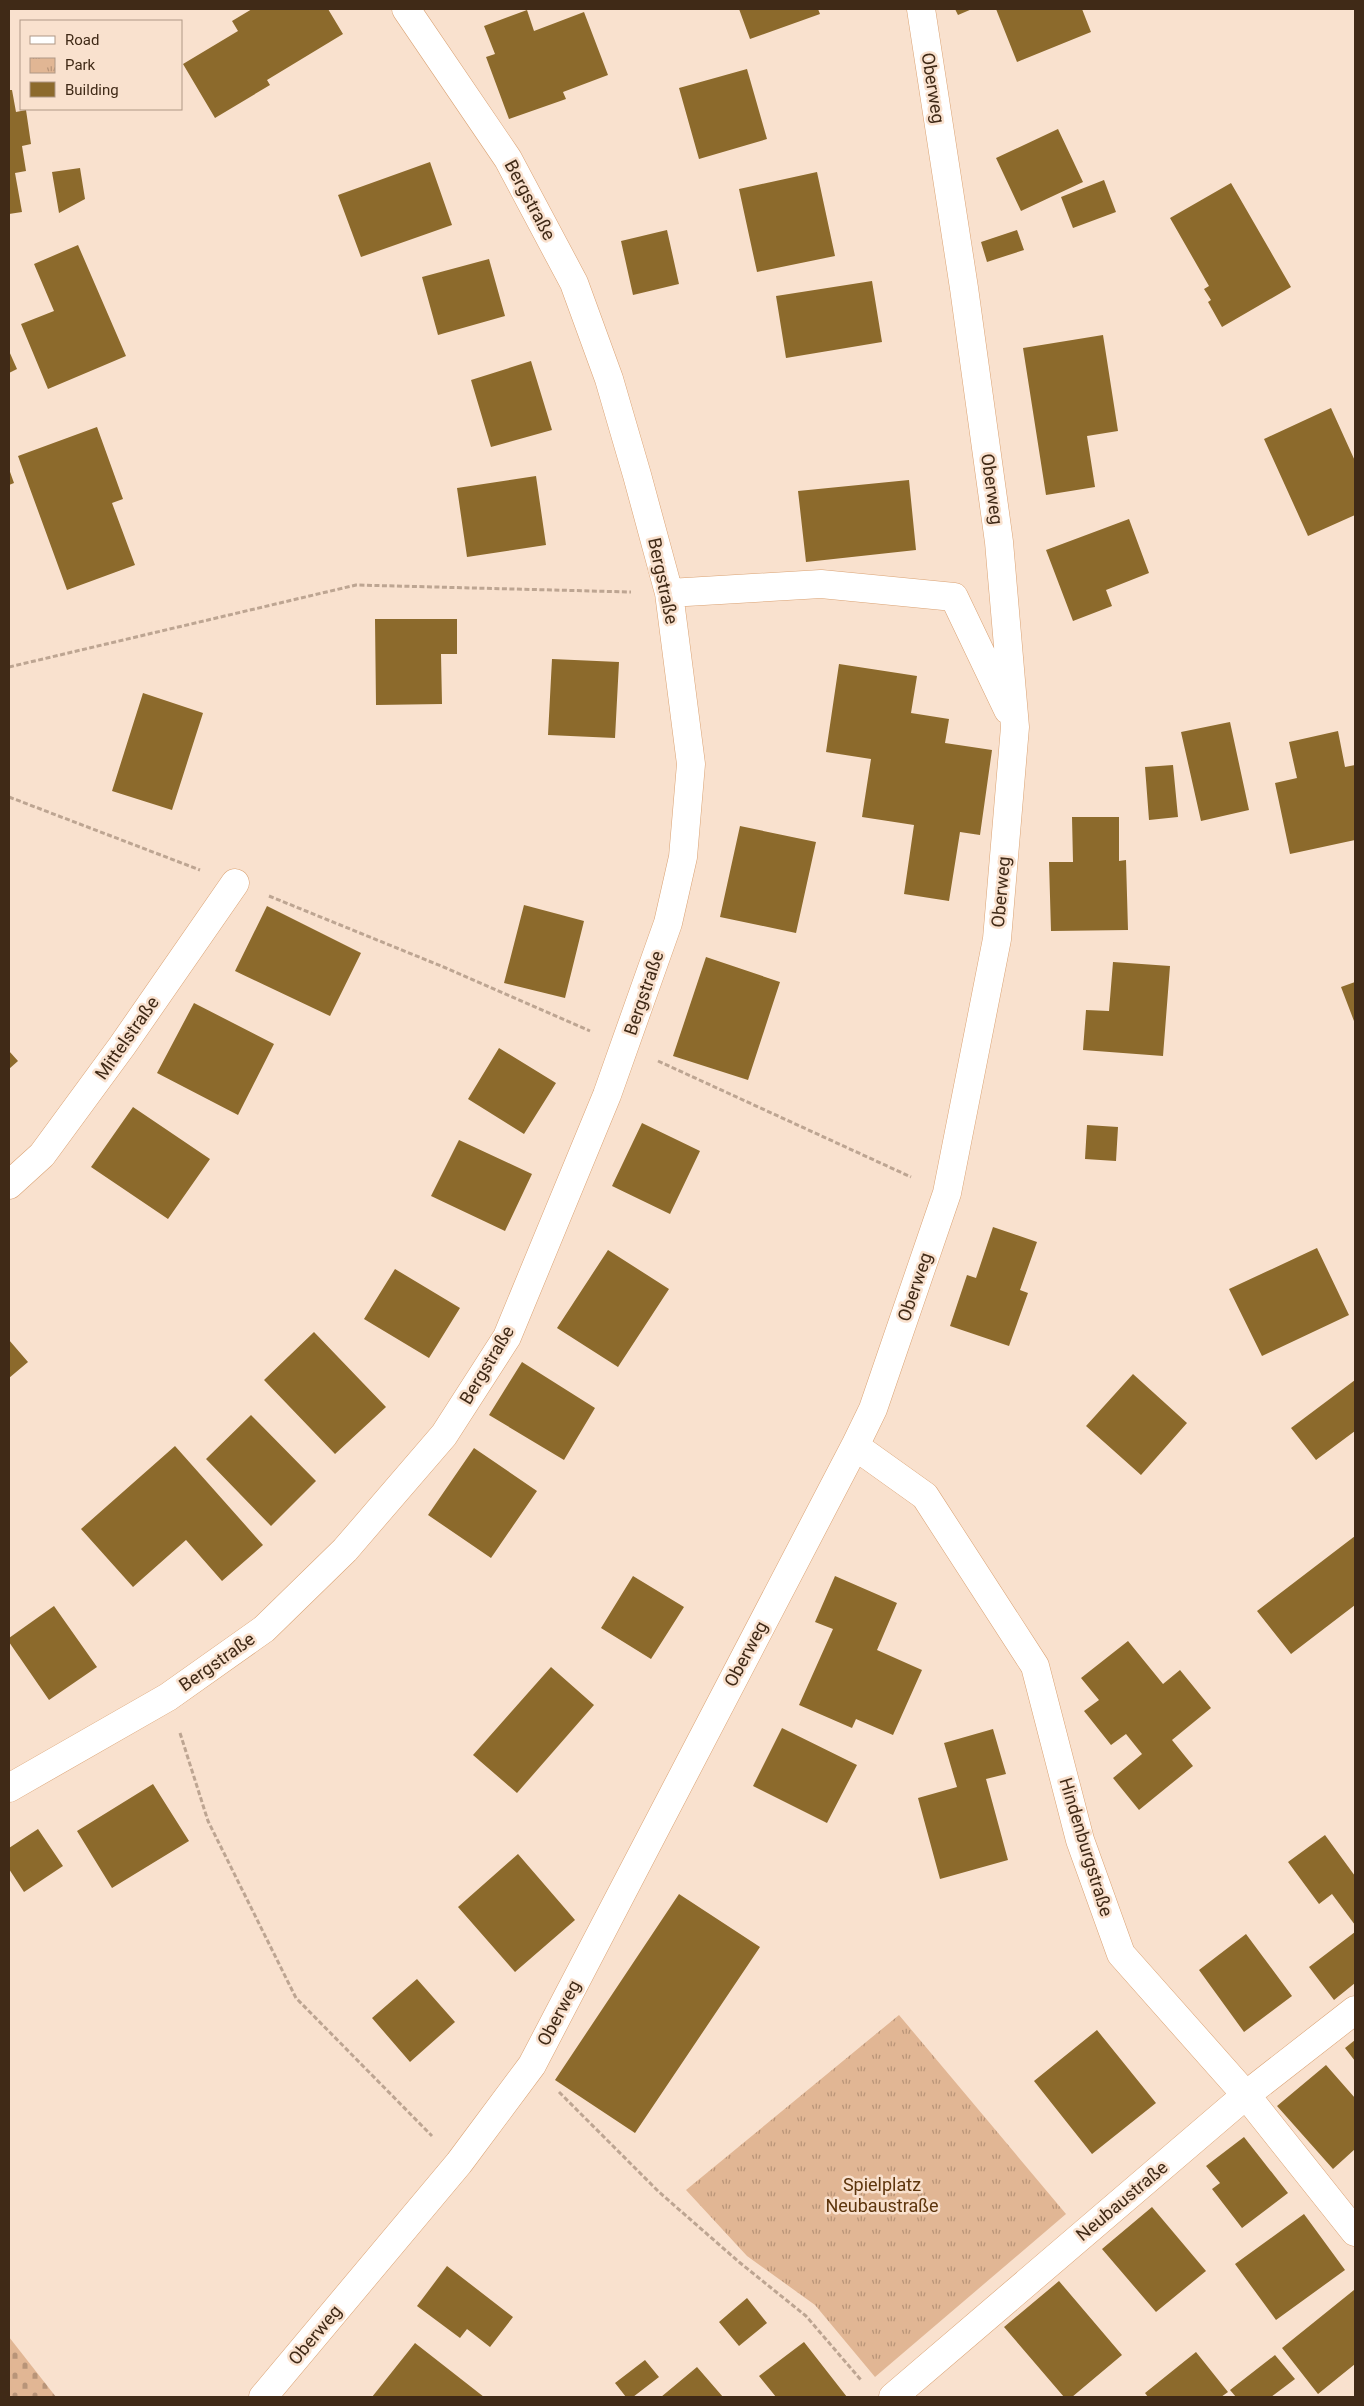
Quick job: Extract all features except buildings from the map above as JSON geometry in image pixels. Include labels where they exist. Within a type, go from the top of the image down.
[{"type":"street","name":"Bergstraße","points":[[9,1788],[168,1697],[264,1629],[345,1550],[444,1435],[507,1337],[626,1047],[668,923],[683,857],[691,764],[669,593],[609,380],[574,283],[508,159],[406,9]]},
{"type":"street","name":"Oberweg","points":[[263,2397],[459,2163],[532,2065],[856,1446],[873,1408],[947,1193],[996,939],[1015,727],[998,532],[964,288],[921,9]]},
{"type":"street","points":[[669,593],[821,584],[954,598],[1015,727]]},
{"type":"street","name":"Mittelstraße","points":[[9,1185],[42,1155],[122,1046],[235,883]]},
{"type":"street","name":"Hindenburgstraße","points":[[856,1446],[925,1496],[1035,1666],[1080,1840],[1121,1954],[1246,2095],[1355,2232]]},
{"type":"street","name":"Neubaustraße","points":[[893,2397],[1246,2095],[1355,2010]]},
{"type":"path","points":[[9,666],[356,585],[669,593]]},
{"type":"path","points":[[9,798],[235,883],[446,968],[626,1047],[947,1193]]},
{"type":"path","points":[[168,1697],[208,1821],[296,1998],[459,2163]]},
{"type":"path","points":[[532,2065],[659,2192],[738,2262],[806,2316],[863,2382]]},
{"type":"green space","name":"Spielplatz Neubaustraße","points":[[899,2015],[1066,2214],[875,2377],[815,2305],[747,2256],[686,2190]]},
{"type":"green space","points":[[9,2337],[56,2397],[9,2397]]}]
